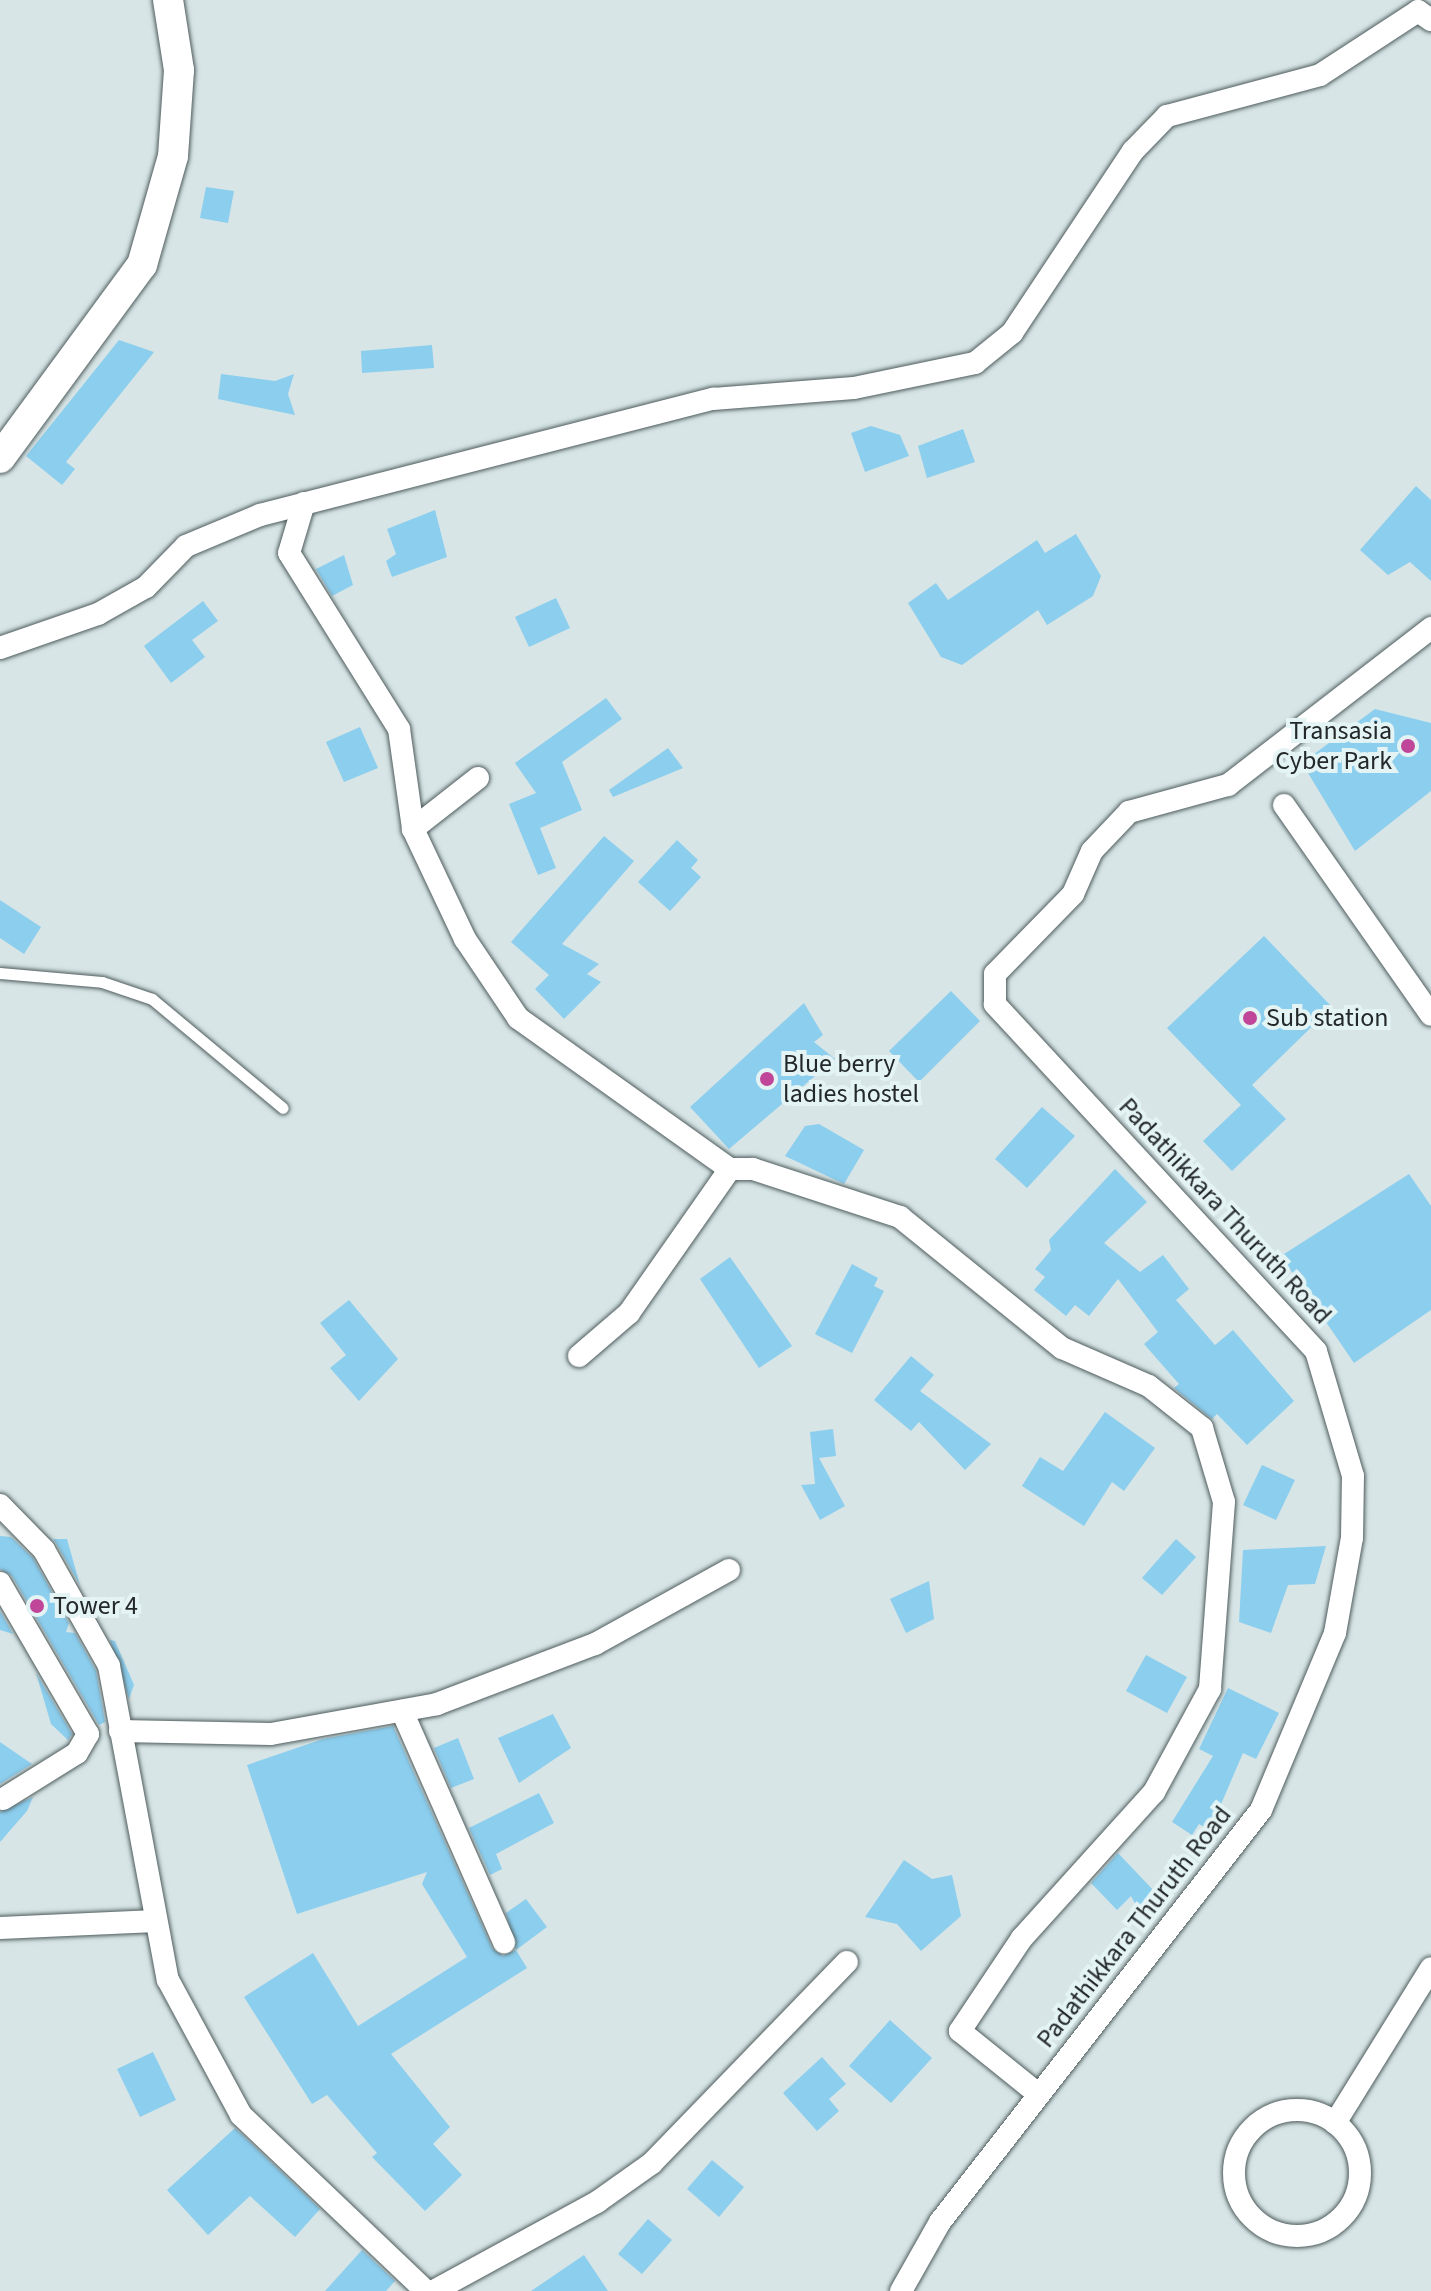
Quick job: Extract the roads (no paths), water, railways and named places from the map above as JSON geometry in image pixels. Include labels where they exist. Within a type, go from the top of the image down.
[{"type":"main road","points":[[0,458],[142,265],[173,156],[179,70],[168,0]]},
{"type":"street","points":[[0,648],[98,614],[146,587],[186,546],[212,533],[304,503],[713,399],[913,380],[975,363],[1012,333],[1133,151],[1167,116],[1320,75],[1426,10]]},
{"type":"street","points":[[304,503],[289,553],[399,729],[413,829],[465,939],[518,1018],[730,1169],[753,1169],[900,1217],[1062,1348],[1149,1386],[1202,1428],[1224,1502],[1210,1689],[1154,1792],[1022,1938],[960,2031],[1038,2094]]},
{"type":"street","name":"Padathikkara Thuruth Road","points":[[901,2291],[940,2222],[1261,1810],[1335,1633],[1352,1538],[1353,1476],[1309,1341],[995,1004],[995,974],[1073,894],[1092,851],[1129,812],[1228,785],[1431,628]]},
{"type":"street","points":[[413,829],[478,778]]},
{"type":"street","points":[[1284,805],[1431,1015]]},
{"type":"street","points":[[579,1356],[629,1313],[730,1169]]},
{"type":"street","points":[[0,1505],[44,1550],[109,1666],[168,1980],[241,2115],[426,2291]]},
{"type":"street","points":[[120,1731],[271,1734],[402,1711],[595,1644],[729,1570]]},
{"type":"street","points":[[0,1583],[88,1734],[77,1753],[3,1799]]},
{"type":"street","points":[[402,1711],[504,1942]]},
{"type":"street","points":[[0,1928],[156,1921]]},
{"type":"street","points":[[434,2291],[597,2202],[652,2163],[847,1962]]},
{"type":"street","points":[[1335,2123],[1431,1968]]},
{"type":"street","points":[[1288,2111],[1335,2123],[1360,2164],[1348,2212],[1306,2236],[1259,2225],[1234,2183],[1246,2135],[1288,2111]]},
{"type":"lane","points":[[0,973],[102,982],[152,999],[283,1108]]},
{"type":"place","name":"Transasia Cyber Park","points":[[1408,746]]},
{"type":"place","name":"Sub station","points":[[1250,1018]]},
{"type":"place","name":"Blue berry ladies hostel","points":[[767,1079]]},
{"type":"place","name":"Tower 4","points":[[37,1606]]}]
